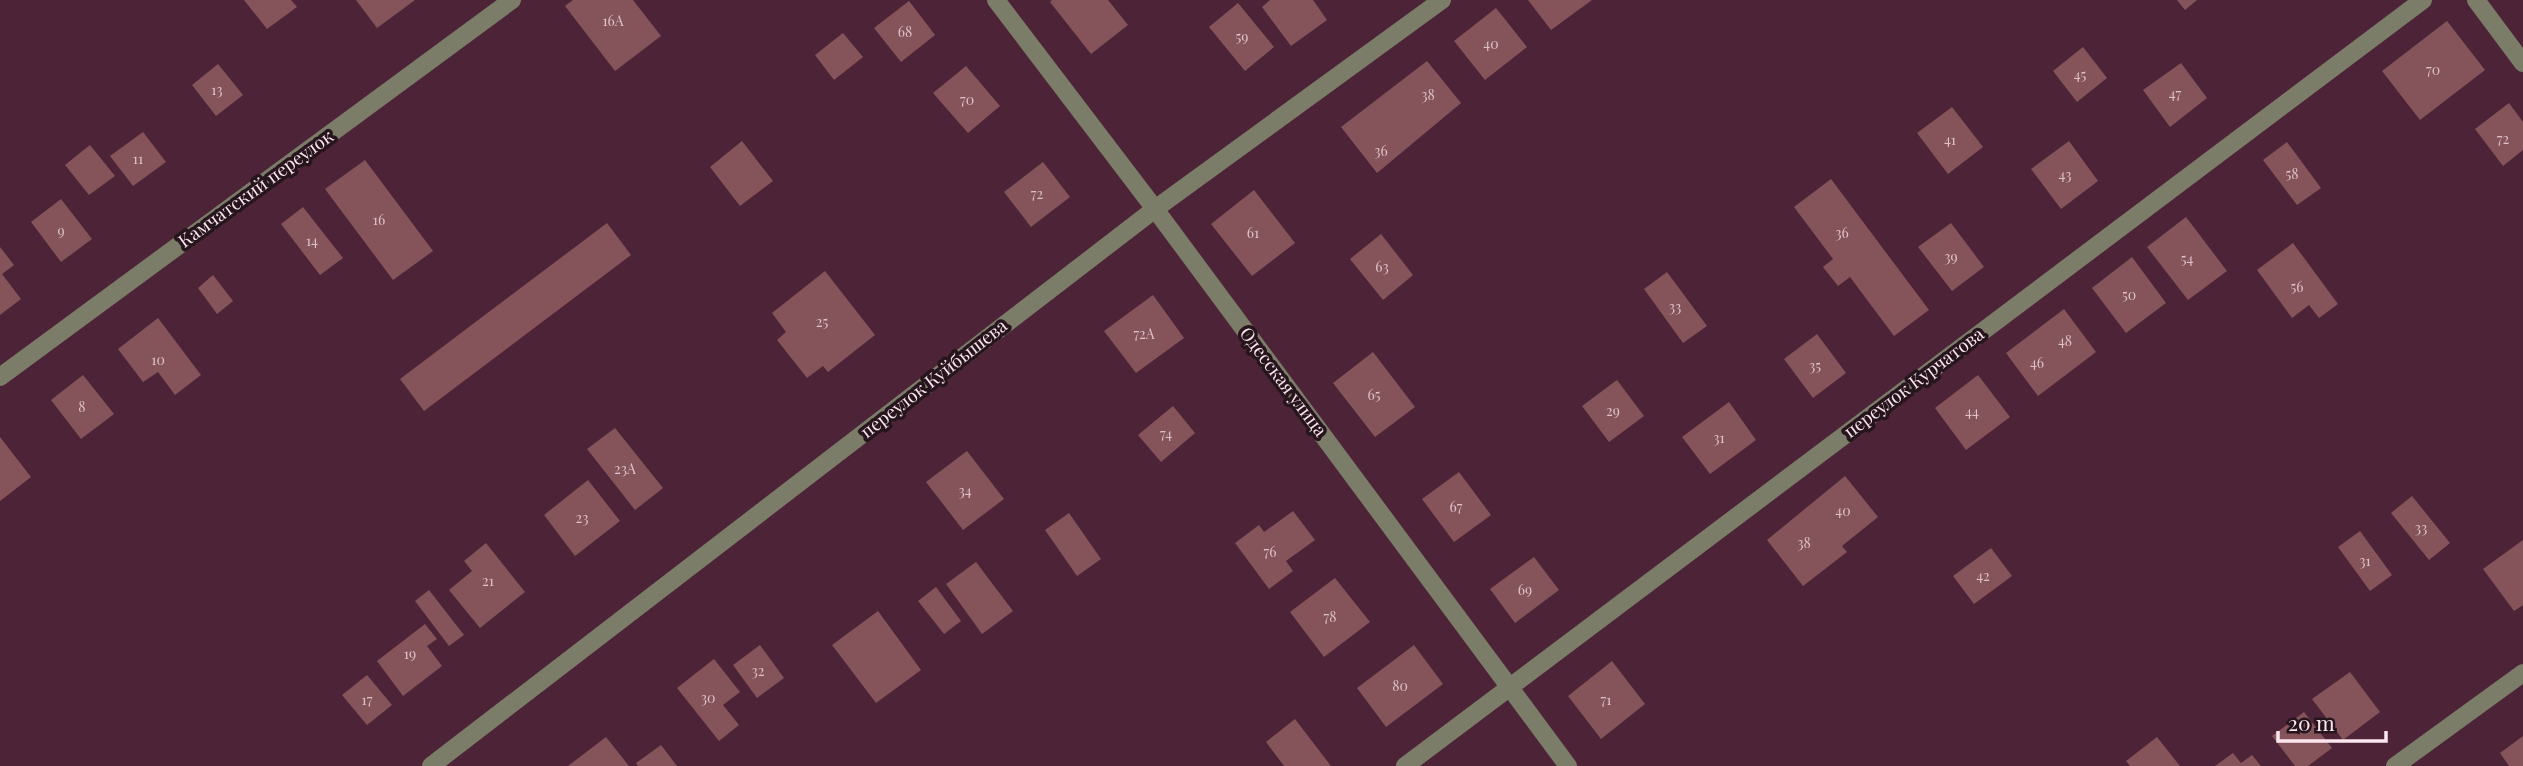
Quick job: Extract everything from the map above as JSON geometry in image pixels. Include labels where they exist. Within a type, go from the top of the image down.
[{"type":"street","name":"Камчатский переулок","points":[[0,377],[512,0]]},
{"type":"street","name":"Одесская улица","points":[[996,0],[1155,209],[1568,766]]},
{"type":"street","name":"переулок Куйбышева","points":[[432,766],[1155,209],[1442,0]]},
{"type":"street","name":"переулок Курчатова","points":[[1405,766],[2423,0]]},
{"type":"street","points":[[2476,0],[2523,63]]},
{"type":"street","points":[[2395,766],[2523,673]]},
{"type":"building","points":[[244,0],[291,0],[297,7],[267,29]]},
{"type":"building","points":[[356,0],[415,0],[377,28]]},
{"type":"building","points":[[573,0],[633,0],[661,36],[615,71],[565,6]]},
{"type":"building","points":[[1108,0],[1128,25],[1091,54],[1050,2]]},
{"type":"building","points":[[1270,0],[1313,0],[1327,20],[1291,46],[1262,7]]},
{"type":"building","points":[[1528,0],[1592,0],[1551,30]]},
{"type":"building","points":[[2177,0],[2197,0],[2185,10]]},
{"type":"building","points":[[909,1],[935,35],[901,62],[874,28]]},
{"type":"building","points":[[1238,3],[1274,47],[1245,71],[1209,27]]},
{"type":"building","points":[[1496,8],[1527,47],[1485,80],[1454,41]]},
{"type":"building","points":[[2447,21],[2485,70],[2420,120],[2382,71]]},
{"type":"building","points":[[843,33],[863,57],[834,80],[815,55]]},
{"type":"building","points":[[2083,47],[2107,78],[2077,102],[2053,71]]},
{"type":"building","points":[[1427,61],[1461,103],[1377,173],[1341,127]]},
{"type":"building","points":[[2181,63],[2207,98],[2170,127],[2143,90]]},
{"type":"building","points":[[218,64],[243,95],[216,116],[192,85]]},
{"type":"building","points":[[966,66],[1000,106],[968,133],[933,93]]},
{"type":"building","points":[[2509,103],[2523,122],[2523,150],[2503,166],[2475,129]]},
{"type":"building","points":[[1952,107],[1983,147],[1948,174],[1917,133]]},
{"type":"building","points":[[143,132],[166,162],[133,186],[110,156]]},
{"type":"building","points":[[742,141],[773,181],[740,206],[710,167]]},
{"type":"building","points":[[2069,141],[2098,181],[2061,209],[2031,169]]},
{"type":"building","points":[[2287,142],[2321,188],[2297,205],[2263,160]]},
{"type":"building","points":[[90,145],[115,176],[89,195],[65,165]]},
{"type":"building","points":[[365,160],[433,251],[393,280],[325,189]]},
{"type":"building","points":[[1043,162],[1070,197],[1031,227],[1004,192]]},
{"type":"building","points":[[1831,179],[1929,310],[1894,336],[1850,277],[1838,286],[1823,267],[1833,259],[1794,207]]},
{"type":"building","points":[[1254,190],[1295,243],[1252,276],[1211,224]]},
{"type":"building","points":[[61,199],[92,239],[61,262],[31,222]]},
{"type":"building","points":[[303,207],[343,258],[320,275],[281,224]]},
{"type":"building","points":[[2186,217],[2227,271],[2188,300],[2147,247]]},
{"type":"building","points":[[607,223],[631,255],[424,411],[400,379]]},
{"type":"building","points":[[1951,223],[1984,267],[1952,291],[1918,247]]},
{"type":"building","points":[[1381,234],[1413,275],[1383,300],[1350,259]]},
{"type":"building","points":[[2293,243],[2338,304],[2319,318],[2309,305],[2292,318],[2257,270]]},
{"type":"building","points":[[0,247],[14,265],[2,274],[21,299],[0,315]]},
{"type":"building","points":[[2132,257],[2166,303],[2126,333],[2092,288]]},
{"type":"building","points":[[825,271],[875,335],[828,372],[823,366],[807,378],[777,340],[786,332],[772,313]]},
{"type":"building","points":[[1667,272],[1707,326],[1683,343],[1644,289]]},
{"type":"building","points":[[213,275],[233,301],[217,314],[198,288]]},
{"type":"building","points":[[1153,295],[1184,338],[1136,373],[1104,331]]},
{"type":"building","points":[[2064,309],[2096,352],[2038,396],[2006,353]]},
{"type":"building","points":[[158,318],[201,375],[175,395],[158,372],[143,382],[118,349]]},
{"type":"building","points":[[1817,334],[1846,373],[1813,398],[1784,359]]},
{"type":"building","points":[[1373,352],[1415,407],[1375,437],[1333,383]]},
{"type":"building","points":[[83,375],[114,414],[81,439],[51,400]]},
{"type":"building","points":[[1978,375],[2010,417],[1966,450],[1935,408]]},
{"type":"building","points":[[1617,380],[1644,416],[1609,442],[1582,406]]},
{"type":"building","points":[[1729,402],[1756,440],[1710,474],[1682,437]]},
{"type":"building","points":[[1173,406],[1195,433],[1161,462],[1138,435]]},
{"type":"building","points":[[615,428],[663,488],[635,510],[587,449]]},
{"type":"building","points":[[0,437],[31,477],[0,501]]},
{"type":"building","points":[[967,451],[1004,499],[963,530],[926,482]]},
{"type":"building","points":[[1459,472],[1491,515],[1454,542],[1422,499]]},
{"type":"building","points":[[1845,476],[1878,517],[1842,546],[1847,552],[1803,586],[1767,540]]},
{"type":"building","points":[[588,480],[620,521],[575,556],[544,515]]},
{"type":"building","points":[[2412,496],[2450,543],[2429,560],[2391,513]]},
{"type":"building","points":[[1293,511],[1315,540],[1286,561],[1293,571],[1269,589],[1235,543],[1259,525],[1264,532]]},
{"type":"building","points":[[1069,513],[1101,559],[1077,576],[1045,530]]},
{"type":"building","points":[[2360,531],[2392,575],[2370,591],[2338,547]]},
{"type":"building","points":[[2523,540],[2523,605],[2514,611],[2483,569]]},
{"type":"building","points":[[486,543],[525,592],[480,628],[449,590],[472,571],[464,561]]},
{"type":"building","points":[[1991,548],[2012,576],[1974,604],[1953,576]]},
{"type":"building","points":[[1534,557],[1559,590],[1515,623],[1490,589]]},
{"type":"building","points":[[976,562],[1013,611],[982,634],[946,584]]},
{"type":"building","points":[[1335,578],[1370,622],[1324,657],[1290,612]]},
{"type":"building","points":[[936,587],[961,621],[944,634],[918,601]]},
{"type":"building","points":[[429,590],[464,635],[449,646],[415,601]]},
{"type":"building","points":[[878,611],[921,670],[876,703],[832,645]]},
{"type":"building","points":[[425,624],[437,639],[427,646],[442,666],[403,696],[377,661]]},
{"type":"building","points":[[760,645],[784,678],[757,698],[733,665]]},
{"type":"building","points":[[1414,645],[1443,684],[1386,727],[1357,688]]},
{"type":"building","points":[[714,659],[740,692],[723,705],[739,725],[719,741],[677,688]]},
{"type":"building","points":[[1612,661],[1645,704],[1601,739],[1568,696]]},
{"type":"building","points":[[2350,672],[2380,712],[2343,740],[2312,699]]},
{"type":"building","points":[[367,675],[392,705],[367,725],[342,695]]},
{"type":"building","points":[[2304,712],[2332,748],[2308,766],[2295,766],[2272,736]]},
{"type":"building","points":[[1295,719],[1331,766],[1284,766],[1266,742]]},
{"type":"building","points":[[2523,736],[2523,766],[2509,766],[2500,753]]},
{"type":"building","points":[[606,737],[629,766],[568,766]]},
{"type":"building","points":[[2157,737],[2180,766],[2130,766],[2126,761]]},
{"type":"building","points":[[661,745],[677,766],[638,766],[636,763]]},
{"type":"building","points":[[2233,753],[2241,763],[2252,755],[2261,766],[2215,766]]}]
